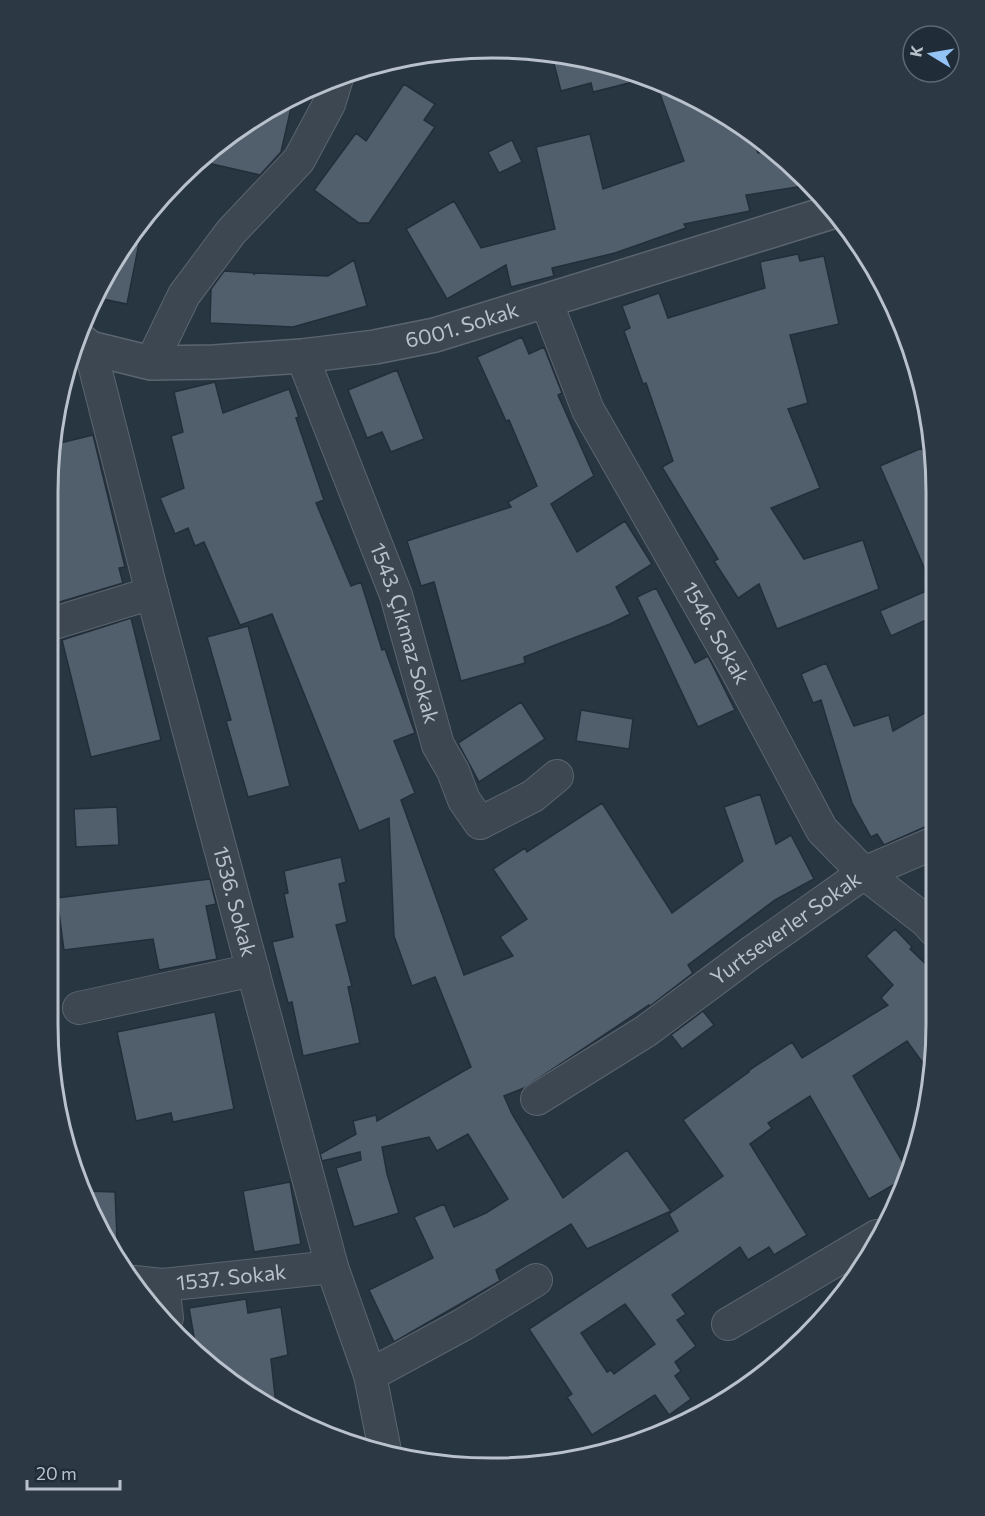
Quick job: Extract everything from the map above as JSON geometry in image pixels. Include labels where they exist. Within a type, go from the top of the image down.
[{"type":"street","points":[[151,363],[184,295],[231,232],[299,160],[329,104],[334,89]]},
{"type":"street","name":"6001. Sokak","points":[[85,344],[151,363],[214,362],[302,356],[375,347],[435,334],[826,214]]},
{"type":"street","name":"1546. Sokak","points":[[546,301],[588,410],[735,667],[822,830],[864,873],[926,921]]},
{"type":"street","name":"1536. Sokak","points":[[85,345],[332,1267],[370,1375],[384,1444]]},
{"type":"street","name":"1543. Çıkmaz Sokak","points":[[302,356],[396,595],[438,746],[453,771],[464,800],[480,823],[534,796],[557,776]]},
{"type":"street","points":[[58,622],[152,593]]},
{"type":"street","name":"Yurtseverler Sokak","points":[[537,1099],[646,1031],[864,873],[926,846]]},
{"type":"street","points":[[79,1008],[253,970]]},
{"type":"street","points":[[728,1324],[867,1242]]},
{"type":"street","name":"1537. Sokak","points":[[157,1299],[149,1284],[332,1267]]},
{"type":"street","points":[[370,1375],[464,1324],[536,1280]]},
{"type":"building","points":[[554,63],[605,73],[632,82],[593,92],[591,83],[561,91]]},
{"type":"building","points":[[404,84],[435,104],[424,120],[435,127],[369,223],[359,223],[314,190],[356,133],[366,141]]},
{"type":"building","points":[[659,92],[684,103],[734,132],[756,147],[758,153],[762,152],[779,166],[800,187],[746,195],[750,211],[684,224],[686,228],[615,253],[552,268],[554,276],[511,287],[506,265],[447,299],[406,229],[454,201],[481,248],[555,229],[536,147],[590,134],[603,189],[684,161]]},
{"type":"building","points":[[291,109],[281,152],[260,175],[209,163],[251,132]]},
{"type":"building","points":[[512,140],[522,162],[499,173],[488,152]]},
{"type":"building","points":[[140,240],[127,304],[104,299]]},
{"type":"building","points":[[798,254],[800,261],[824,256],[839,324],[790,335],[808,403],[788,409],[820,488],[771,508],[804,559],[863,540],[879,589],[777,629],[759,584],[738,598],[714,561],[718,559],[662,467],[673,461],[646,383],[643,384],[624,331],[630,328],[622,306],[659,293],[668,318],[765,288],[760,262]]},
{"type":"building","points":[[354,260],[367,306],[293,327],[210,323],[211,289],[224,271],[254,273],[254,275],[255,273],[328,276]]},
{"type":"building","points":[[522,337],[529,354],[544,347],[562,393],[558,395],[594,476],[551,504],[577,552],[625,521],[652,564],[616,587],[630,614],[524,657],[525,663],[461,681],[434,582],[421,586],[407,541],[511,507],[508,502],[537,486],[509,420],[506,421],[477,357]]},
{"type":"building","points":[[397,370],[424,439],[391,452],[382,432],[367,438],[348,390]]},
{"type":"building","points":[[215,382],[223,413],[289,389],[299,417],[296,418],[324,500],[316,503],[351,586],[361,582],[382,650],[385,649],[415,733],[394,741],[415,793],[401,800],[464,975],[513,956],[500,937],[527,919],[493,869],[525,848],[527,852],[602,803],[672,913],[743,861],[724,807],[760,794],[776,844],[791,835],[814,879],[775,900],[688,965],[693,973],[650,1006],[524,1088],[504,1096],[512,1114],[563,1198],[627,1150],[671,1211],[587,1249],[571,1224],[496,1270],[500,1281],[394,1342],[369,1290],[433,1258],[414,1217],[444,1204],[454,1227],[486,1213],[508,1199],[468,1134],[437,1151],[429,1137],[382,1147],[387,1174],[399,1213],[354,1227],[336,1168],[361,1160],[360,1152],[322,1161],[320,1154],[356,1134],[353,1121],[376,1115],[377,1121],[471,1067],[435,977],[412,986],[394,936],[389,818],[359,831],[272,614],[240,625],[204,542],[195,546],[188,528],[175,534],[160,498],[184,488],[171,436],[183,432],[174,392]]},
{"type":"building","points":[[93,435],[125,567],[119,568],[123,583],[58,602],[58,492],[61,443]]},
{"type":"building","points":[[922,448],[926,464],[926,572],[880,466]]},
{"type":"building","points":[[656,588],[695,663],[708,656],[735,710],[698,727],[637,597]]},
{"type":"building","points":[[926,591],[926,620],[891,636],[880,611]]},
{"type":"building","points":[[131,618],[161,740],[91,757],[62,640]]},
{"type":"building","points":[[248,626],[290,786],[248,797],[226,721],[231,720],[207,637]]},
{"type":"building","points":[[826,663],[854,726],[889,715],[893,731],[926,712],[926,827],[884,845],[877,834],[871,837],[852,803],[821,700],[813,703],[801,674]]},
{"type":"building","points":[[521,702],[545,739],[479,782],[458,743]]},
{"type":"building","points":[[581,710],[633,719],[629,749],[576,741]]},
{"type":"building","points":[[117,807],[119,845],[76,847],[74,809]]},
{"type":"building","points":[[341,857],[346,882],[339,884],[347,922],[336,925],[352,986],[348,987],[360,1043],[303,1056],[292,1002],[288,1003],[272,942],[293,937],[284,894],[288,893],[284,871]]},
{"type":"building","points":[[210,879],[216,904],[206,906],[217,959],[159,970],[153,939],[64,950],[58,898]]},
{"type":"building","points":[[895,929],[912,947],[910,949],[926,964],[925,1065],[907,1041],[853,1076],[903,1163],[895,1184],[869,1199],[810,1096],[768,1123],[772,1128],[750,1144],[807,1235],[774,1255],[769,1247],[748,1260],[740,1247],[672,1295],[686,1314],[677,1320],[696,1346],[675,1362],[681,1371],[675,1376],[691,1399],[669,1415],[655,1395],[592,1435],[567,1397],[572,1394],[529,1329],[678,1231],[669,1214],[723,1176],[683,1120],[748,1071],[792,1042],[802,1058],[888,1005],[881,998],[893,985],[866,956]],"holes":[[[625,1304],[655,1344],[614,1374],[611,1370],[607,1372],[581,1333]]]},
{"type":"building","points":[[703,1011],[714,1025],[682,1049],[671,1035]]},
{"type":"building","points":[[215,1012],[234,1109],[173,1122],[171,1113],[136,1121],[117,1032]]},
{"type":"building","points":[[290,1182],[301,1244],[254,1252],[243,1191]]},
{"type":"building","points":[[93,1191],[115,1192],[117,1240]]},
{"type":"building","points":[[246,1299],[248,1313],[281,1307],[288,1355],[271,1359],[275,1399],[228,1368],[194,1338],[189,1308]]}]
